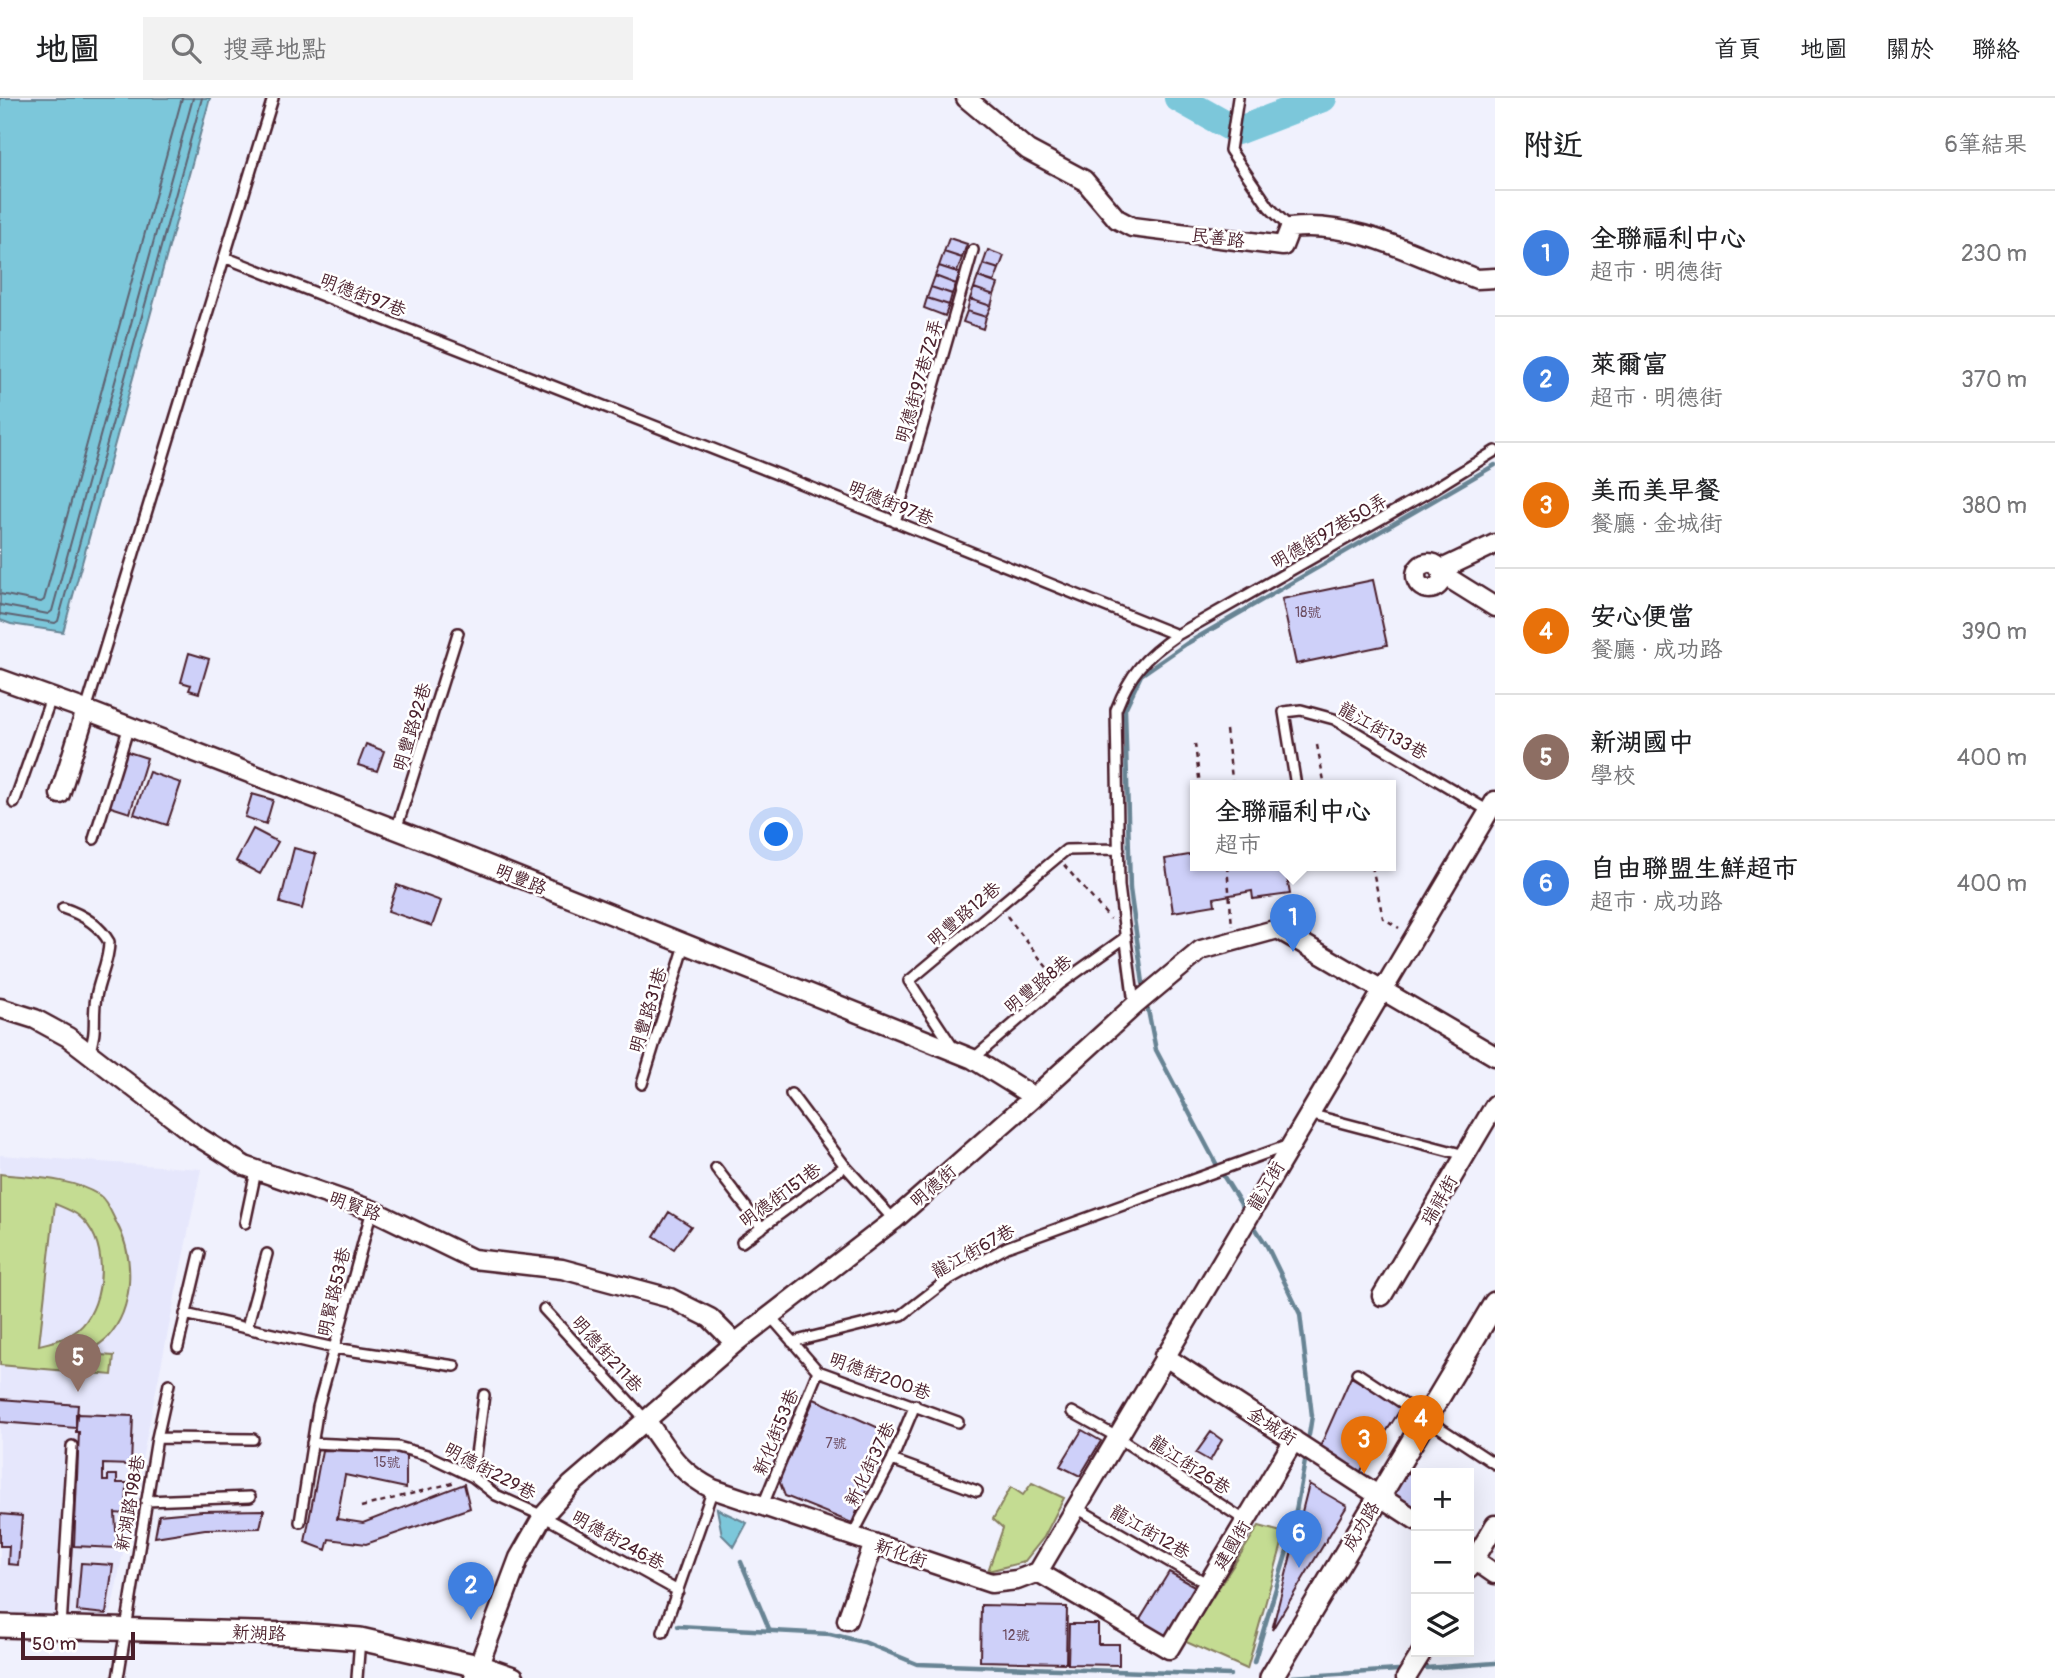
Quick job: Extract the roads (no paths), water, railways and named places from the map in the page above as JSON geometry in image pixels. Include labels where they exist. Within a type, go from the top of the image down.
[{"type":"street","name":"民善路","points":[[966,98],[1028,150],[1084,180],[1117,219],[1132,227],[1283,246],[1290,228]]},
{"type":"street","points":[[1290,228],[1315,225],[1378,238],[1477,279],[1495,278]]},
{"type":"street","points":[[1495,544],[1441,572],[1495,607]]},
{"type":"street","name":"明豐路","points":[[0,679],[396,830],[965,1056],[1034,1097]]},
{"type":"street","points":[[60,794],[86,710]]},
{"type":"street","name":"龍江街","points":[[1038,1572],[1164,1356],[1493,809]]},
{"type":"street","name":"明德街","points":[[476,1672],[519,1558],[543,1516],[570,1485],[735,1343],[894,1220],[1201,950],[1278,929],[1495,1056]]},
{"type":"street","name":"明賢路","points":[[0,1008],[35,1019],[68,1037],[194,1133],[245,1166],[372,1210],[473,1259],[562,1269],[670,1298],[710,1318],[735,1343]]},
{"type":"street","name":"瑞祥街","points":[[1382,1296],[1495,1105]]},
{"type":"street","name":"成功路","points":[[1271,1678],[1495,1303]]},
{"type":"street","name":"金城街","points":[[1164,1356],[1411,1517]]},
{"type":"street","name":"新化街","points":[[646,1420],[677,1464],[691,1478],[713,1489],[990,1583],[1017,1580],[1038,1572]]},
{"type":"street","name":"建國街","points":[[1038,1572],[1169,1649],[1294,1440]]},
{"type":"street","points":[[1474,1555],[1495,1525]]},
{"type":"street","points":[[847,1620],[874,1543]]},
{"type":"street","points":[[1474,1563],[1495,1574]]},
{"type":"street","name":"新湖路","points":[[0,1626],[295,1634],[360,1639],[476,1672],[513,1678]]},
{"type":"street","points":[[1411,1677],[1420,1657]]},
{"type":"lane","points":[[86,710],[273,98]]},
{"type":"lane","points":[[1238,98],[1230,150],[1269,207],[1290,228]]},
{"type":"lane","name":"明德街97巷72弄","points":[[895,522],[973,250]]},
{"type":"lane","name":"明德街97巷","points":[[224,257],[1177,635]]},
{"type":"lane","name":"明德街97巷50弄","points":[[1177,635],[1418,498],[1495,451]]},
{"type":"lane","name":"明豐路92巷","points":[[396,830],[458,633]]},
{"type":"lane","points":[[1135,1006],[1119,886],[1116,710],[1135,671],[1153,652],[1177,635]]},
{"type":"lane","points":[[14,803],[51,698]]},
{"type":"lane","name":"龍江街133巷","points":[[1295,780],[1284,712],[1301,710],[1334,719],[1493,809]]},
{"type":"lane","points":[[94,839],[129,726]]},
{"type":"lane","name":"明豐路12巷","points":[[965,1056],[909,981],[1066,850],[1119,849]]},
{"type":"lane","points":[[63,908],[97,926],[109,942],[95,999],[95,1035],[89,1053]]},
{"type":"lane","name":"明豐路8巷","points":[[965,1056],[1126,937]]},
{"type":"lane","name":"明豐路31巷","points":[[642,1084],[685,945]]},
{"type":"lane","points":[[791,1094],[845,1166]]},
{"type":"lane","points":[[1309,1114],[1465,1155]]},
{"type":"lane","name":"龍江街67巷","points":[[792,1342],[902,1315],[946,1281],[1007,1247],[1291,1144]]},
{"type":"lane","name":"明德街151巷","points":[[742,1242],[845,1166],[894,1220]]},
{"type":"lane","points":[[716,1168],[762,1228]]},
{"type":"lane","points":[[245,1223],[256,1171]]},
{"type":"lane","name":"明賢路53巷","points":[[372,1210],[334,1348],[455,1366]]},
{"type":"lane","points":[[178,1347],[200,1254]]},
{"type":"lane","points":[[247,1327],[267,1254]]},
{"type":"lane","name":"明德街211巷","points":[[544,1309],[646,1420]]},
{"type":"lane","points":[[185,1314],[334,1348],[318,1407],[300,1522]]},
{"type":"lane","name":"明德街200巷","points":[[771,1317],[818,1371],[958,1422]]},
{"type":"lane","name":"新化街53巷","points":[[763,1505],[818,1371]]},
{"type":"lane","points":[[1357,1373],[1495,1464]]},
{"type":"lane","name":"新湖路198巷","points":[[118,1678],[146,1501],[169,1384]]},
{"type":"lane","points":[[473,1477],[484,1395]]},
{"type":"lane","name":"新化街37巷","points":[[852,1536],[892,1460],[915,1405]]},
{"type":"lane","name":"龍江街26巷","points":[[1072,1412],[1117,1437],[1247,1521]]},
{"type":"lane","points":[[157,1438],[253,1439]]},
{"type":"lane","name":"明德街229巷","points":[[312,1443],[398,1447],[427,1455],[473,1477],[496,1494],[543,1516]]},
{"type":"lane","points":[[61,1627],[72,1446]]},
{"type":"lane","points":[[892,1460],[977,1491]]},
{"type":"lane","points":[[663,1632],[713,1489]]},
{"type":"lane","points":[[146,1501],[250,1497]]},
{"type":"lane","name":"龍江街12巷","points":[[1075,1507],[1208,1584]]},
{"type":"lane","name":"明德街246巷","points":[[543,1516],[678,1591]]},
{"type":"lane","points":[[357,1678],[360,1639]]},
{"type":"water","points":[[0,98],[210,98],[63,632],[0,620]]},
{"type":"water","points":[[717,1509],[747,1523],[734,1547],[722,1535]]},
{"type":"waterway","points":[[1178,98],[1237,131],[1323,98]]},
{"type":"waterway","points":[[1143,983],[1130,889],[1125,709],[1141,675],[1186,644],[1495,465]]},
{"type":"waterway","points":[[1148,1010],[1156,1050],[1219,1169],[1246,1212]]},
{"type":"waterway","points":[[1252,1223],[1267,1246],[1300,1314],[1312,1416],[1309,1435]]},
{"type":"waterway","points":[[1254,1662],[1291,1538],[1305,1461]]},
{"type":"waterway","points":[[741,1562],[770,1631]]},
{"type":"waterway","points":[[678,1626],[830,1634],[864,1642],[917,1664],[1230,1675]]},
{"type":"waterway","points":[[1426,1668],[1495,1663]]},
{"type":"waterway","points":[[1292,1677],[1398,1670]]},
{"type":"place","name":"全聯福利中心","points":[[1293,952]]},
{"type":"place","name":"新湖國中","points":[[78,1392]]},
{"type":"place","name":"安心便當","points":[[1421,1453]]},
{"type":"place","name":"美而美早餐","points":[[1364,1474]]},
{"type":"place","name":"自由聯盟生鮮超市","points":[[1299,1568]]},
{"type":"place","name":"萊爾富","points":[[471,1620]]}]
